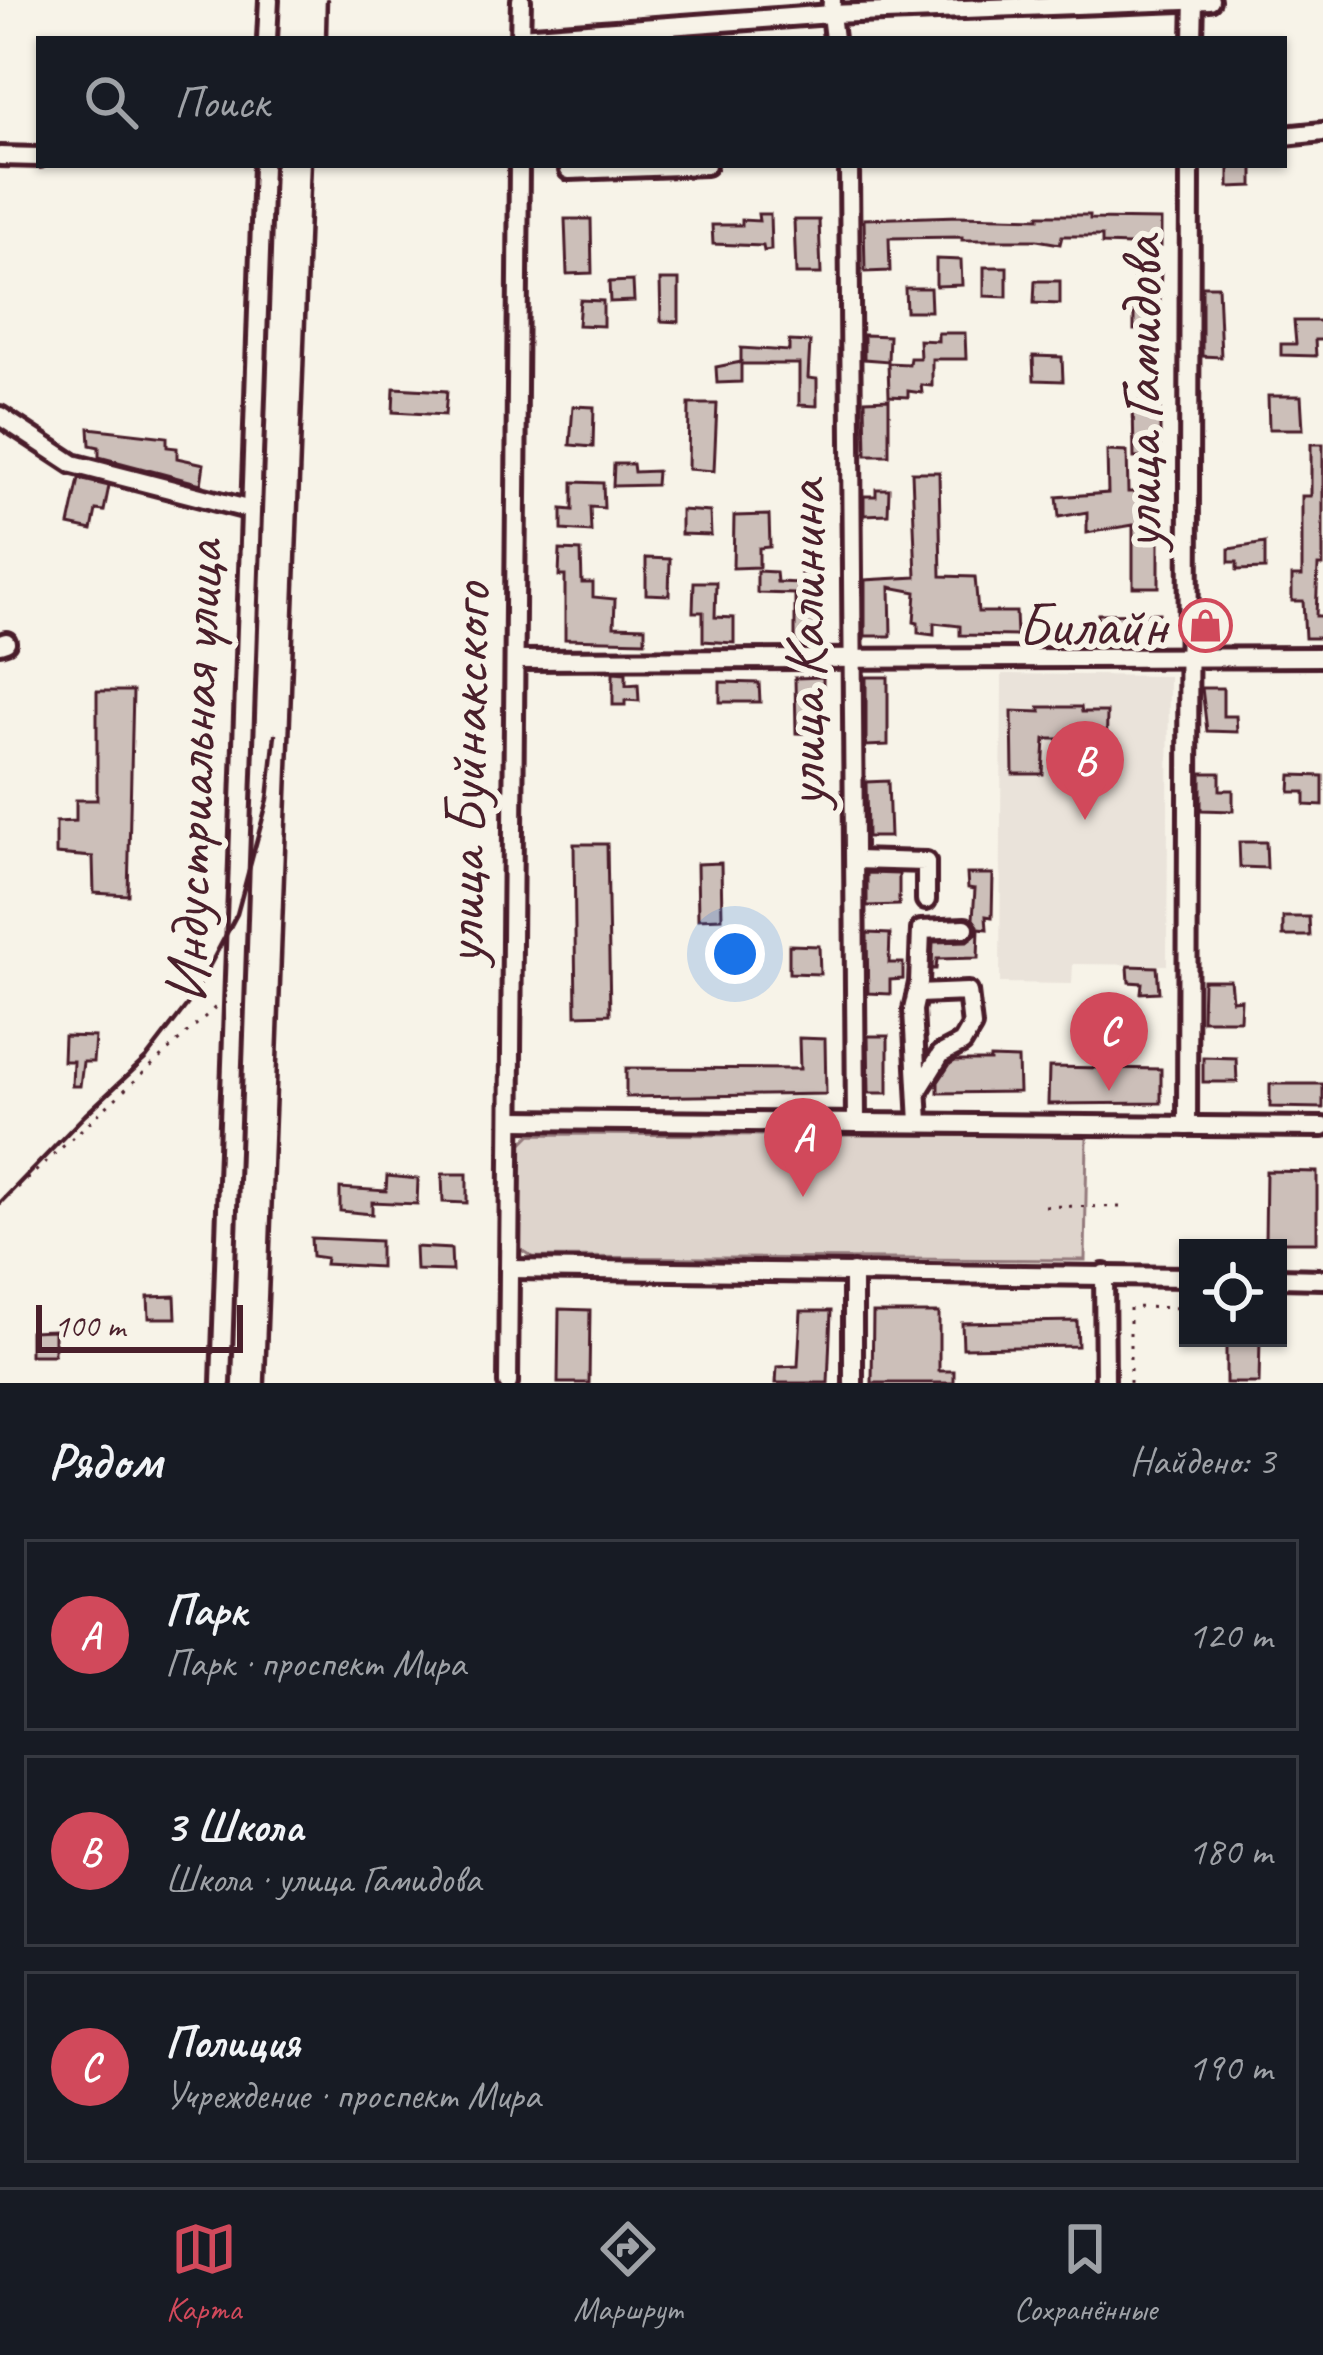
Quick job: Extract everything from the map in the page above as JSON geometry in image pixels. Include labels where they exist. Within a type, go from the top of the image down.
[{"type":"street","points":[[267,36],[268,0]]},
{"type":"street","points":[[520,36],[521,0]]},
{"type":"street","points":[[1193,36],[1194,0]]},
{"type":"street","points":[[540,36],[832,7],[1210,0]]},
{"type":"street","points":[[1287,136],[1323,132]]},
{"type":"street","points":[[0,156],[36,157]]},
{"type":"street","name":"Индустриальная улица","points":[[221,1383],[263,168]]},
{"type":"street","name":"улица Буйнакского","points":[[508,1383],[519,168]]},
{"type":"street","points":[[569,170],[624,168]]},
{"type":"street","name":"улица Калинина","points":[[849,168],[856,1123]]},
{"type":"street","name":"улица Гамидова","points":[[1187,1126],[1190,168]]},
{"type":"street","points":[[0,416],[73,464],[251,510]]},
{"type":"street","points":[[515,660],[1323,657]]},
{"type":"street","points":[[855,860],[926,862],[926,900]]},
{"type":"street","points":[[919,1123],[913,1010],[921,931],[965,928]]},
{"type":"street","points":[[917,994],[968,992],[972,1026],[962,1043],[941,1054],[918,1092]]},
{"type":"street","points":[[511,1120],[1323,1126]]},
{"type":"street","points":[[509,1269],[1179,1277]]},
{"type":"street","points":[[853,1272],[853,1383]]},
{"type":"street","points":[[1104,1274],[1105,1383]]},
{"type":"street","points":[[1287,1278],[1323,1279]]},
{"type":"path","points":[[0,1204],[234,989]]},
{"type":"path","points":[[1045,1207],[1126,1207]]},
{"type":"path","points":[[1130,1383],[1130,1307],[1179,1308]]},
{"type":"shaded area","points":[[1002,674],[1169,676],[1167,965],[1073,964],[1072,984],[1000,983]]},
{"type":"shaded area","points":[[531,1134],[1087,1136],[1085,1260],[532,1257],[520,1249],[521,1144]]},
{"type":"building","points":[[1229,168],[1253,168],[1253,186],[1229,187]]},
{"type":"building","points":[[758,214],[770,214],[771,250],[713,244],[712,225],[759,221]]},
{"type":"building","points":[[1039,215],[1161,220],[1161,246],[1102,244],[1102,236],[1062,236],[1060,244],[889,238],[890,271],[865,272],[864,219]]},
{"type":"building","points":[[565,219],[591,219],[592,273],[567,274]]},
{"type":"building","points":[[794,220],[819,220],[821,274],[796,274]]},
{"type":"building","points":[[936,259],[961,260],[962,285],[936,286]]},
{"type":"building","points":[[984,267],[1007,267],[1007,297],[984,296]]},
{"type":"building","points":[[1161,268],[1159,329],[1134,330],[1134,269]]},
{"type":"building","points":[[660,280],[679,280],[679,322],[661,321]]},
{"type":"building","points":[[633,281],[634,301],[610,302],[609,282]]},
{"type":"building","points":[[1035,281],[1060,281],[1060,304],[1034,303]]},
{"type":"building","points":[[1202,286],[1218,286],[1221,357],[1202,356]]},
{"type":"building","points":[[905,288],[930,288],[931,311],[906,311]]},
{"type":"building","points":[[580,300],[603,301],[603,326],[578,325]]},
{"type":"building","points":[[1294,321],[1323,321],[1323,340],[1315,340],[1316,356],[1281,355],[1281,344],[1296,344]]},
{"type":"building","points":[[938,333],[965,333],[966,359],[932,359],[932,386],[921,385],[922,393],[908,391],[908,397],[889,396],[888,363],[909,364],[910,358],[920,358],[919,340],[938,341]]},
{"type":"building","points":[[864,335],[889,336],[888,361],[864,359]]},
{"type":"building","points":[[789,341],[810,342],[808,378],[817,379],[817,406],[799,405],[799,364],[741,364],[741,382],[717,383],[716,367],[741,362],[741,348],[789,351]]},
{"type":"building","points":[[1033,356],[1062,357],[1063,381],[1034,380]]},
{"type":"building","points":[[394,388],[447,391],[445,415],[393,412]]},
{"type":"building","points":[[1268,396],[1301,396],[1303,429],[1269,429]]},
{"type":"building","points":[[889,399],[889,455],[866,455],[865,400]]},
{"type":"building","points":[[1133,401],[1160,402],[1160,457],[1134,458]]},
{"type":"building","points":[[689,404],[717,404],[714,471],[688,469]]},
{"type":"building","points":[[573,406],[594,407],[593,447],[570,445]]},
{"type":"building","points":[[89,428],[167,437],[167,447],[177,448],[177,458],[204,464],[201,484],[99,457],[99,447],[90,445]]},
{"type":"building","points":[[1311,444],[1323,444],[1323,566],[1318,566],[1316,616],[1323,616],[1323,638],[1305,638],[1303,601],[1292,601],[1292,576],[1302,576],[1302,496],[1311,496]]},
{"type":"building","points":[[1107,451],[1127,452],[1128,492],[1159,492],[1159,587],[1133,587],[1133,525],[1087,533],[1087,512],[1059,517],[1057,497],[1108,493]]},
{"type":"building","points":[[614,464],[633,464],[634,472],[657,471],[656,485],[613,486]]},
{"type":"building","points":[[912,472],[939,472],[941,576],[975,577],[978,612],[1016,612],[1017,636],[960,635],[960,626],[934,623],[934,635],[918,633],[916,592],[890,587],[891,636],[865,636],[865,580],[916,577]]},
{"type":"building","points":[[79,479],[109,486],[104,511],[96,510],[92,530],[69,525]]},
{"type":"building","points":[[573,482],[603,483],[604,508],[590,507],[591,532],[562,530],[562,509],[573,510]]},
{"type":"building","points":[[876,489],[889,489],[888,514],[864,515],[864,496],[876,496]]},
{"type":"building","points":[[681,510],[710,512],[711,535],[681,534]]},
{"type":"building","points":[[769,515],[770,547],[759,548],[759,567],[733,568],[734,516]]},
{"type":"building","points":[[1265,543],[1265,569],[1237,570],[1237,562],[1229,562],[1229,549]]},
{"type":"building","points":[[560,550],[581,551],[582,583],[593,583],[593,597],[615,599],[614,626],[645,627],[645,641],[565,639]]},
{"type":"building","points":[[646,558],[670,559],[669,595],[646,594]]},
{"type":"building","points":[[801,565],[819,565],[818,646],[795,646],[795,594],[757,593],[757,571],[776,572],[777,582],[801,583]]},
{"type":"building","points":[[694,582],[716,582],[715,617],[734,618],[734,643],[703,641],[703,612],[693,612]]},
{"type":"building","points":[[1159,613],[1159,639],[1097,638],[1098,614]]},
{"type":"building","points":[[613,672],[626,673],[626,685],[638,684],[639,701],[613,705]]},
{"type":"building","points":[[823,677],[823,734],[796,733],[795,678]]},
{"type":"building","points":[[866,677],[888,677],[888,745],[866,746]]},
{"type":"building","points":[[720,682],[759,683],[760,702],[720,702]]},
{"type":"building","points":[[1202,688],[1223,688],[1223,716],[1236,716],[1237,732],[1207,731]]},
{"type":"building","points":[[97,691],[133,691],[128,895],[94,893],[93,857],[56,854],[56,822],[76,821],[76,800],[97,800]]},
{"type":"building","points":[[1039,707],[1107,712],[1106,772],[1073,772],[1073,739],[1045,739],[1043,774],[1013,774],[1012,711],[1041,712]]},
{"type":"building","points":[[1201,773],[1220,773],[1220,790],[1233,790],[1233,811],[1201,810]]},
{"type":"building","points":[[1291,775],[1323,776],[1323,806],[1305,805],[1305,792],[1290,792]]},
{"type":"building","points":[[888,781],[890,837],[867,837],[866,782]]},
{"type":"building","points":[[1239,842],[1266,842],[1267,868],[1240,867]]},
{"type":"building","points":[[574,844],[607,844],[610,1014],[576,1015]]},
{"type":"building","points":[[721,863],[722,918],[698,919],[697,864]]},
{"type":"building","points":[[867,873],[899,874],[899,905],[867,906]]},
{"type":"building","points":[[967,874],[993,874],[992,917],[986,916],[987,929],[979,928],[978,958],[937,959],[932,969],[933,942],[967,941],[977,933],[975,889],[968,888]]},
{"type":"building","points":[[1283,917],[1309,917],[1310,936],[1283,936]]},
{"type":"building","points":[[867,933],[890,934],[889,963],[903,963],[903,979],[890,980],[890,994],[868,993]]},
{"type":"building","points":[[789,945],[819,946],[820,974],[789,973]]},
{"type":"building","points":[[1128,966],[1157,967],[1159,992],[1141,993],[1142,983],[1129,982]]},
{"type":"building","points":[[1203,980],[1230,980],[1232,1000],[1241,999],[1240,1020],[1202,1020]]},
{"type":"building","points":[[64,1036],[95,1037],[93,1062],[83,1062],[80,1086],[72,1086],[73,1061],[63,1061]]},
{"type":"building","points":[[868,1036],[888,1036],[888,1093],[869,1093]]},
{"type":"building","points":[[799,1038],[825,1039],[826,1094],[626,1097],[626,1068],[800,1069]]},
{"type":"building","points":[[1203,1057],[1236,1058],[1237,1082],[1203,1082]]},
{"type":"building","points":[[1018,1059],[1019,1092],[938,1093],[938,1082],[950,1064]]},
{"type":"building","points":[[1049,1067],[1161,1069],[1161,1103],[1048,1104]]},
{"type":"building","points":[[1270,1084],[1323,1084],[1323,1108],[1270,1107]]},
{"type":"building","points":[[1266,1171],[1317,1172],[1317,1242],[1265,1239]]},
{"type":"building","points":[[442,1174],[467,1174],[467,1203],[443,1202]]},
{"type":"building","points":[[387,1176],[418,1179],[417,1204],[372,1202],[372,1214],[340,1211],[340,1188],[386,1191]]},
{"type":"building","points":[[311,1238],[380,1241],[380,1267],[325,1264],[326,1258],[312,1256]]},
{"type":"building","points":[[415,1247],[451,1249],[452,1271],[416,1270]]},
{"type":"building","points":[[175,1296],[176,1318],[149,1318],[148,1297]]},
{"type":"building","points":[[559,1309],[590,1310],[589,1383],[558,1383]]},
{"type":"building","points":[[801,1311],[831,1311],[828,1383],[776,1383],[777,1367],[798,1366]]},
{"type":"building","points":[[873,1313],[939,1313],[939,1371],[954,1371],[954,1383],[872,1383]]},
{"type":"building","points":[[1077,1321],[1078,1346],[963,1348],[962,1323]]},
{"type":"building","points":[[54,1330],[54,1355],[30,1355],[30,1331]]},
{"type":"building","points":[[1226,1347],[1260,1347],[1259,1383],[1226,1383]]},
{"type":"railway","points":[[326,36],[327,0]]},
{"type":"railway","points":[[265,1383],[311,168]]},
{"type":"railway","points":[[0,1203],[147,1057],[193,997],[237,914],[268,799],[275,735]]},
{"type":"place","name":"Билайн","points":[[1206,625]]},
{"type":"place","name":"3 Школа","points":[[1085,820]]},
{"type":"place","name":"Полиция","points":[[1109,1091]]},
{"type":"place","name":"Парк","points":[[803,1197]]}]
